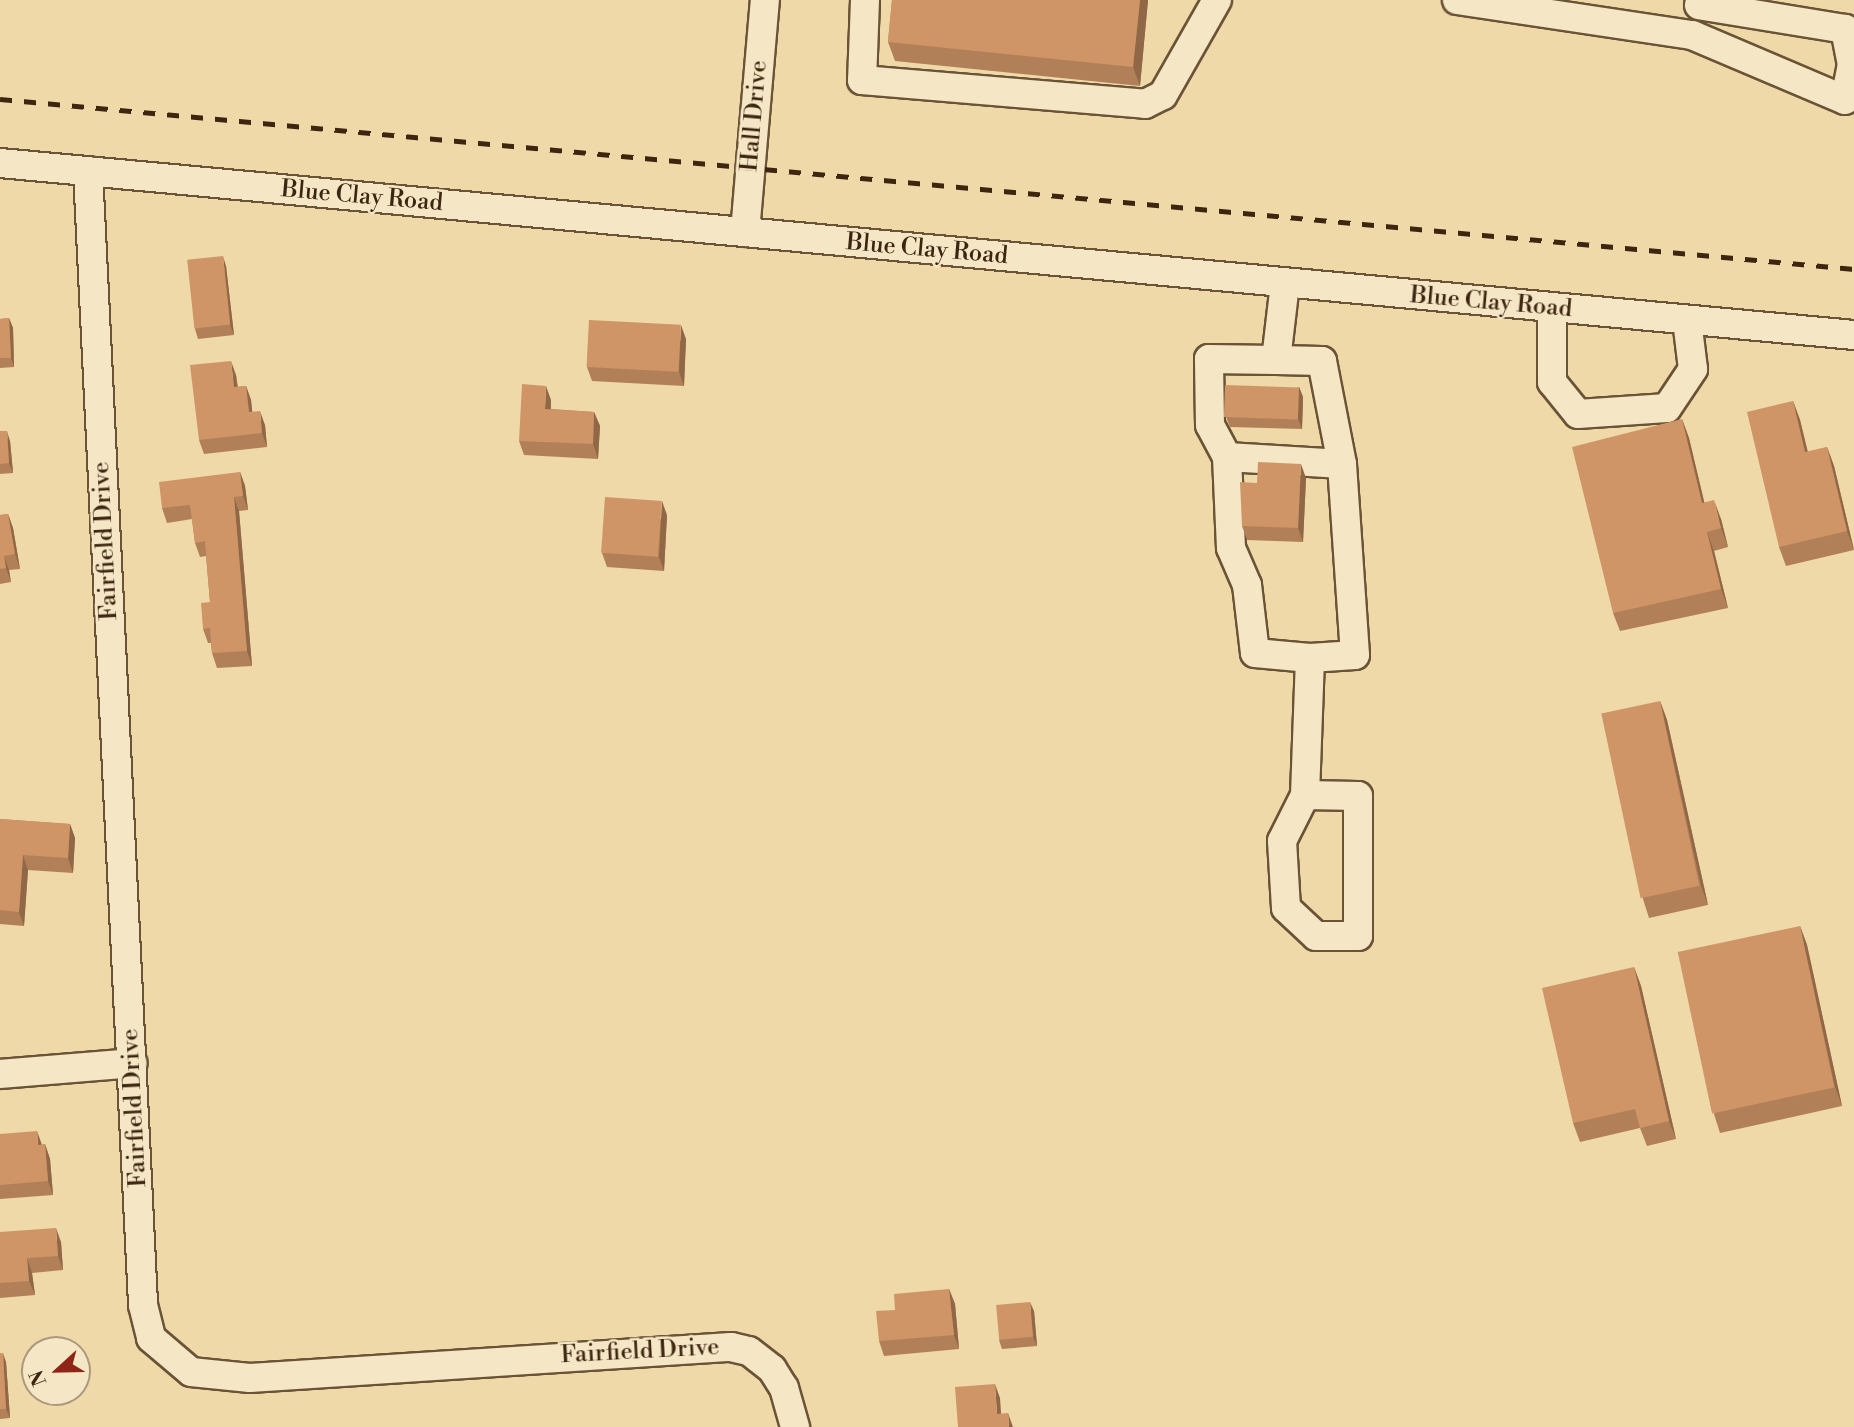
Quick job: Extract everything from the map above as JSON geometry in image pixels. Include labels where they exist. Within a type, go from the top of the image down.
[{"type":"street","name":"Hall Drive","points":[[745,232],[765,0]]},
{"type":"street","points":[[865,0],[862,80],[1145,104],[1163,95],[1217,0]]},
{"type":"street","points":[[1457,0],[1692,35],[1845,100],[1852,65],[1845,29],[1698,2],[1692,35]]},
{"type":"street","name":"Blue Clay Road","points":[[0,163],[1854,335]]},
{"type":"street","name":"Fairfield Drive","points":[[88,171],[144,1318],[156,1345],[191,1372],[250,1378],[731,1347],[749,1351],[772,1369],[784,1388],[795,1427]]},
{"type":"street","points":[[1276,360],[1284,284]]},
{"type":"street","points":[[1552,309],[1552,382],[1578,414],[1667,408],[1693,369],[1687,320]]},
{"type":"street","points":[[1209,359],[1276,360],[1322,361],[1342,464],[1355,655],[1310,658],[1255,653],[1247,585],[1231,548],[1227,457],[1210,425],[1209,359]]},
{"type":"street","points":[[1227,457],[1342,464]]},
{"type":"street","points":[[1305,795],[1357,796],[1358,936],[1316,936],[1286,908],[1282,841],[1305,795],[1310,658]]},
{"type":"street","points":[[0,1074],[133,1063]]},
{"type":"building","points":[[892,0],[1140,0],[1133,67],[888,42]]},
{"type":"building","points":[[223,256],[230,325],[194,328],[187,260]]},
{"type":"building","points":[[9,318],[11,358],[0,358],[0,319]]},
{"type":"building","points":[[589,320],[681,325],[678,372],[587,367]]},
{"type":"building","points":[[231,361],[234,387],[246,386],[249,412],[260,411],[262,433],[199,440],[190,365]]},
{"type":"building","points":[[522,384],[546,386],[545,409],[594,412],[593,444],[519,441]]},
{"type":"building","points":[[1225,385],[1299,388],[1298,420],[1224,417]]},
{"type":"building","points":[[1793,401],[1805,452],[1827,447],[1847,531],[1779,547],[1747,412]]},
{"type":"building","points":[[1682,419],[1702,503],[1714,500],[1721,528],[1707,532],[1721,589],[1613,613],[1572,447]]},
{"type":"building","points":[[0,431],[7,431],[9,463],[0,464]]},
{"type":"building","points":[[1258,462],[1301,464],[1298,528],[1242,526],[1240,482],[1257,483]]},
{"type":"building","points":[[240,472],[243,496],[234,497],[247,651],[212,653],[210,628],[203,629],[201,603],[210,602],[205,541],[195,543],[190,505],[162,508],[159,482]]},
{"type":"building","points":[[605,497],[662,501],[658,557],[601,553]]},
{"type":"building","points":[[8,514],[15,554],[4,556],[6,568],[0,569],[0,515]]},
{"type":"building","points":[[1660,701],[1699,886],[1641,898],[1601,713]]},
{"type":"building","points":[[0,819],[70,824],[68,858],[23,855],[19,912],[0,910]]},
{"type":"building","points":[[1800,926],[1834,1087],[1712,1113],[1678,952]]},
{"type":"building","points":[[1634,967],[1669,1121],[1640,1128],[1635,1109],[1573,1123],[1542,988]]},
{"type":"building","points":[[37,1131],[38,1145],[45,1144],[48,1181],[0,1185],[0,1134]]},
{"type":"building","points":[[56,1228],[58,1256],[27,1258],[29,1281],[0,1283],[0,1232]]},
{"type":"building","points":[[949,1289],[954,1335],[879,1341],[876,1311],[895,1310],[894,1294]]},
{"type":"building","points":[[1030,1302],[1033,1337],[999,1340],[996,1305]]},
{"type":"building","points":[[0,1353],[3,1353],[6,1409],[0,1409]]},
{"type":"building","points":[[995,1384],[997,1414],[1008,1413],[1009,1427],[958,1427],[955,1387]]},
{"type":"railway","points":[[0,99],[1854,269]]}]
